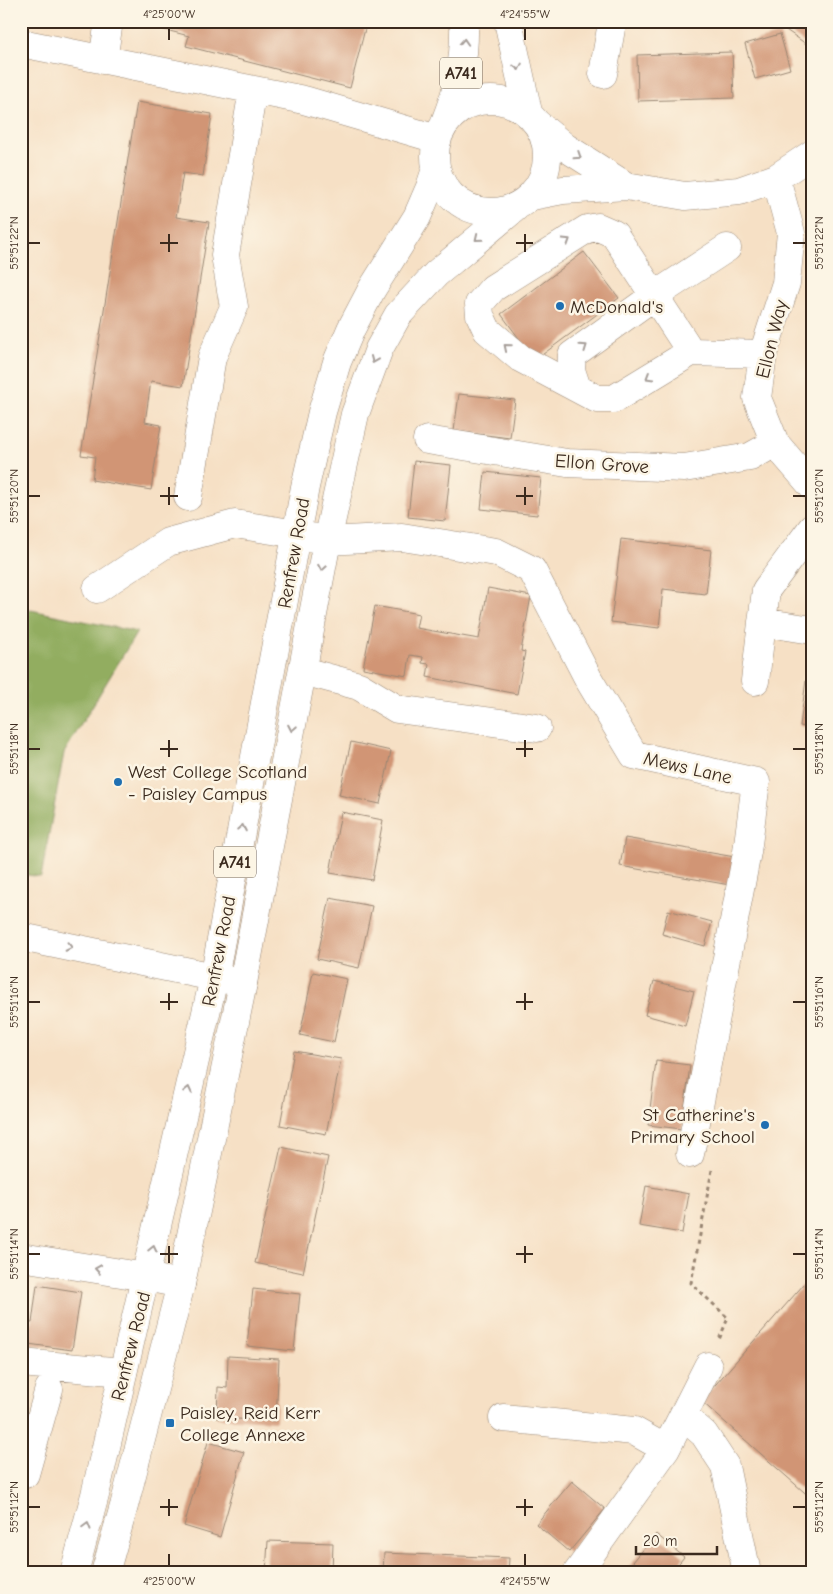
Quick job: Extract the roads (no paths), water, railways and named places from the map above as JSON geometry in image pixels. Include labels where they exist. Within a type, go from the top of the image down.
[{"type":"main road","points":[[103,60],[109,21]]},
{"type":"main road","name":"A741","points":[[441,131],[457,91],[461,70],[464,21]]},
{"type":"main road","points":[[508,21],[534,119],[547,144],[548,162],[542,181],[524,202]]},
{"type":"main road","points":[[603,74],[613,22]]},
{"type":"main road","points":[[21,43],[304,100],[441,131]]},
{"type":"main road","points":[[188,497],[212,357],[234,307],[224,255],[253,90]]},
{"type":"main road","points":[[626,186],[565,147],[534,119],[512,103],[493,99],[475,101],[458,110],[441,131],[434,158],[438,176],[447,192],[462,205],[479,212],[498,212],[563,190],[626,186],[685,196],[739,191],[776,178],[812,154]]},
{"type":"main road","name":"Renfrew Road","points":[[74,1573],[96,1495],[214,978],[305,487],[322,412],[337,362],[351,329],[372,288],[417,217],[436,169]]},
{"type":"main road","name":"Ellon Way","points":[[776,178],[791,232],[786,283],[763,354],[757,398],[775,443],[812,486]]},
{"type":"main road","name":"Renfrew Road","points":[[106,1573],[181,1284],[243,983],[327,541],[355,414],[370,369],[398,315],[436,274],[524,202]]},
{"type":"main road","points":[[690,352],[614,234],[598,227],[587,229],[493,288],[479,304],[480,315],[487,330],[520,358],[597,399],[614,399],[690,352],[763,354]]},
{"type":"main road","points":[[577,388],[571,370],[572,355],[654,296],[727,248]]},
{"type":"main road","name":"Ellon Grove","points":[[426,440],[567,463],[684,468],[750,457],[775,443]]},
{"type":"main road","name":"Mews Lane","points":[[97,589],[168,542],[234,524],[327,541],[402,537],[496,552],[532,570],[589,680],[634,755],[756,782],[747,852],[690,1154]]},
{"type":"main road","points":[[755,681],[766,590],[812,528]]},
{"type":"main road","points":[[762,622],[812,630]]},
{"type":"main road","points":[[303,671],[359,686],[397,709],[537,728]]},
{"type":"main road","points":[[21,937],[243,983]]},
{"type":"main road","points":[[21,1257],[181,1284]]},
{"type":"main road","points":[[21,1363],[123,1372]]},
{"type":"main road","points":[[577,1573],[666,1449],[708,1366]]},
{"type":"main road","points":[[23,1479],[49,1389]]},
{"type":"main road","points":[[683,1416],[704,1434],[725,1466],[747,1573]]},
{"type":"main road","points":[[503,1418],[634,1431],[666,1449]]},
{"type":"place","name":"McDonald's","points":[[560,306]]},
{"type":"place","name":"West College Scotland - Paisley Campus","points":[[118,782]]},
{"type":"place","name":"St Catherine's Primary School","points":[[765,1125]]},
{"type":"place","name":"Paisley, Reid Kerr College Annexe","points":[[170,1423]]}]
